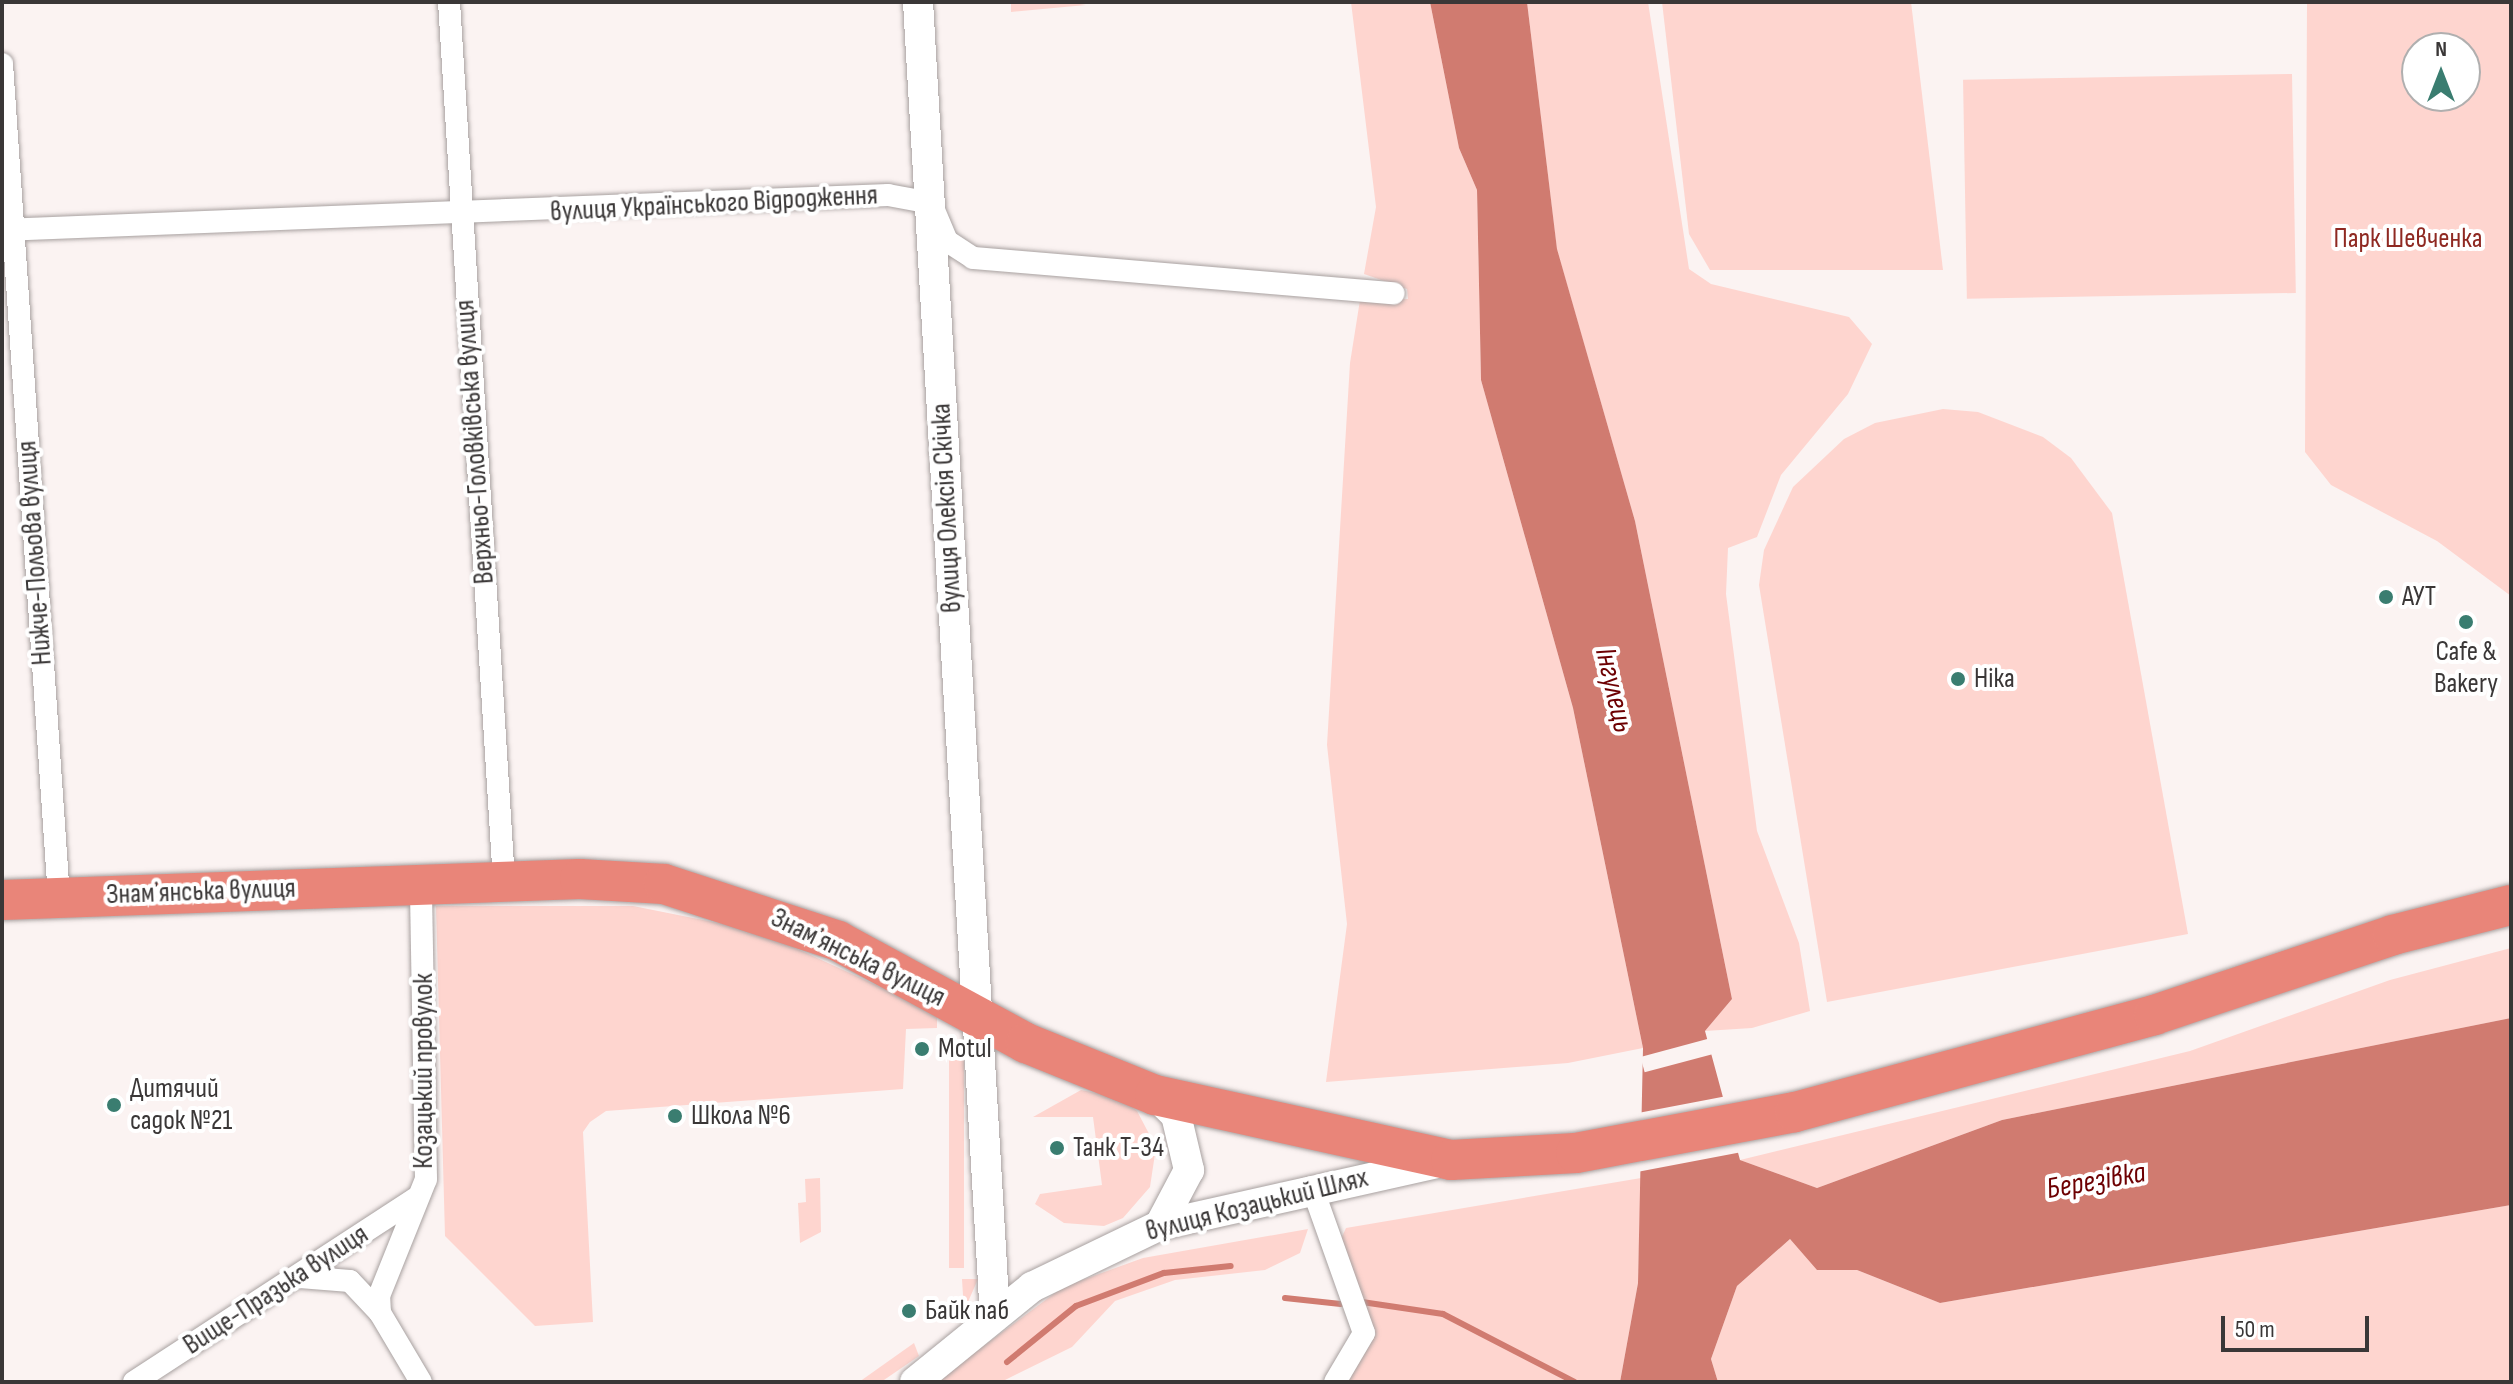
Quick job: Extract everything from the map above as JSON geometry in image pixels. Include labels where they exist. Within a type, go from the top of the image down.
[{"type":"highway","name":"Знамʼянська вулиця","points":[[2,900],[421,883],[664,884],[755,909],[838,941],[973,1014],[1155,1095],[1451,1160],[1576,1153],[1795,1112],[2154,1015],[2393,935],[2511,905]]},
{"type":"street","name":"Верхньо-Головківська вулиця","points":[[449,2],[458,216],[504,881]]},
{"type":"street","name":"вулиця Олексія Скічка","points":[[918,2],[973,1014],[995,1316]]},
{"type":"street","name":"Нижче-Польова вулиця","points":[[2,64],[7,230],[59,898]]},
{"type":"street","name":"вулиця Українського Відродження","points":[[7,230],[458,216],[888,195],[931,203]]},
{"type":"street","points":[[931,203],[947,241],[973,258],[1394,293]]},
{"type":"street","name":"Козацький провулок","points":[[380,1313],[381,1279],[417,1197],[429,1152],[421,883]]},
{"type":"street","points":[[1155,1095],[1176,1115],[1189,1170],[1160,1225]]},
{"type":"street","name":"вулиця Козацький Шлях","points":[[915,1382],[995,1316],[1076,1260],[1160,1225],[1312,1187],[1451,1160]]},
{"type":"street","points":[[1312,1187],[1364,1333],[1335,1382]]},
{"type":"street","name":"Вище-Празька вулиця","points":[[134,1382],[417,1197]]},
{"type":"street","points":[[298,1277],[350,1281],[380,1313],[421,1382]]},
{"type":"green space","points":[[1011,2],[1067,2],[1086,5],[1011,12]]},
{"type":"green space","points":[[1351,2],[1430,2],[1459,148],[1477,190],[1481,380],[1573,708],[1643,1048],[1568,1063],[1326,1082],[1347,924],[1327,745],[1350,363],[1360,300],[1408,299],[1407,289],[1364,274],[1376,207]]},
{"type":"green space","points":[[1527,2],[1648,2],[1689,269],[1711,284],[1849,317],[1872,344],[1848,394],[1781,475],[1757,537],[1728,548],[1726,594],[1757,831],[1799,943],[1810,1011],[1752,1028],[1705,1031],[1732,999],[1635,521],[1557,250]]},
{"type":"green space","points":[[1662,2],[1911,2],[1943,270],[1710,270],[1689,234]]},
{"type":"green space","name":"Парк Шевченка","points":[[2307,2],[2511,2],[2511,596],[2437,541],[2331,485],[2305,452]]},
{"type":"green space","points":[[2292,74],[2296,293],[1967,299],[1963,80]]},
{"type":"green space","name":"Ніка","points":[[1943,409],[1978,412],[2043,437],[2071,458],[2112,513],[2188,934],[1827,1002],[1759,585],[1764,550],[1793,487],[1844,439],[1875,423]]},
{"type":"green space","name":"Школа №6","points":[[436,906],[633,906],[758,931],[937,1013],[937,1028],[906,1029],[903,1089],[606,1111],[590,1122],[583,1132],[593,1322],[535,1326],[445,1236]]},
{"type":"green space","points":[[2511,948],[2511,1018],[2002,1120],[1817,1188],[1740,1160],[2190,1051],[2390,980]]},
{"type":"green space","points":[[949,1060],[964,1060],[964,1268],[949,1268]]},
{"type":"green space","points":[[1081,1090],[1121,1098],[1137,1111],[1156,1147],[1150,1187],[1123,1218],[1104,1226],[1064,1223],[1035,1204],[1040,1194],[1102,1185],[1093,1117],[1033,1117]]},
{"type":"green space","points":[[820,1178],[821,1232],[800,1243],[798,1203],[806,1202],[805,1179]]},
{"type":"green space","points":[[1641,1178],[1638,1283],[1620,1382],[1348,1382],[1376,1334],[1340,1241],[1346,1228]]},
{"type":"green space","points":[[2511,1205],[2511,1382],[1718,1382],[1711,1359],[1737,1286],[1790,1239],[1818,1270],[1857,1270],[1940,1303]]},
{"type":"green space","points":[[1308,1229],[1300,1253],[1265,1270],[1175,1280],[1115,1301],[1072,1347],[1001,1382],[935,1382],[1063,1287],[1143,1258]]},
{"type":"green space","points":[[962,1279],[978,1279],[964,1311]]},
{"type":"green space","points":[[914,1343],[919,1356],[881,1382],[859,1382]]},
{"type":"water","points":[[1430,2],[1527,2],[1557,249],[1635,521],[1732,999],[1705,1031],[1740,1160],[1817,1188],[2002,1120],[2511,1018],[2511,1205],[1940,1303],[1857,1270],[1817,1270],[1790,1239],[1737,1286],[1711,1359],[1718,1382],[1620,1382],[1638,1283],[1643,1048],[1573,708],[1481,380],[1477,190],[1459,148]]},
{"type":"pier","points":[[1711,1038],[1715,1053],[1645,1072],[1640,1057]]},
{"type":"pier","points":[[1727,1096],[1742,1152],[1637,1172],[1638,1113]]},
{"type":"waterway","points":[[1007,1362],[1076,1306],[1164,1273],[1231,1266]]},
{"type":"waterway","points":[[1285,1298],[1341,1304]]},
{"type":"waterway","points":[[1362,1302],[1443,1314],[1575,1382]]},
{"type":"place","name":"АУТ","points":[[2386,597]]},
{"type":"place","name":"Cafe & Bakery","points":[[2466,622]]},
{"type":"place","name":"Ніка","points":[[1958,679]]},
{"type":"place","name":"Motul","points":[[922,1049]]},
{"type":"place","name":"Дитячий садок №21","points":[[114,1105]]},
{"type":"place","name":"Школа №6","points":[[675,1116]]},
{"type":"place","name":"Танк Т-34","points":[[1057,1148]]},
{"type":"place","name":"Байк паб","points":[[909,1311]]},
{"type":"water label","name":"Інгулець","points":[[1614,690]]},
{"type":"water label","name":"Березівка","points":[[2096,1181]]}]
